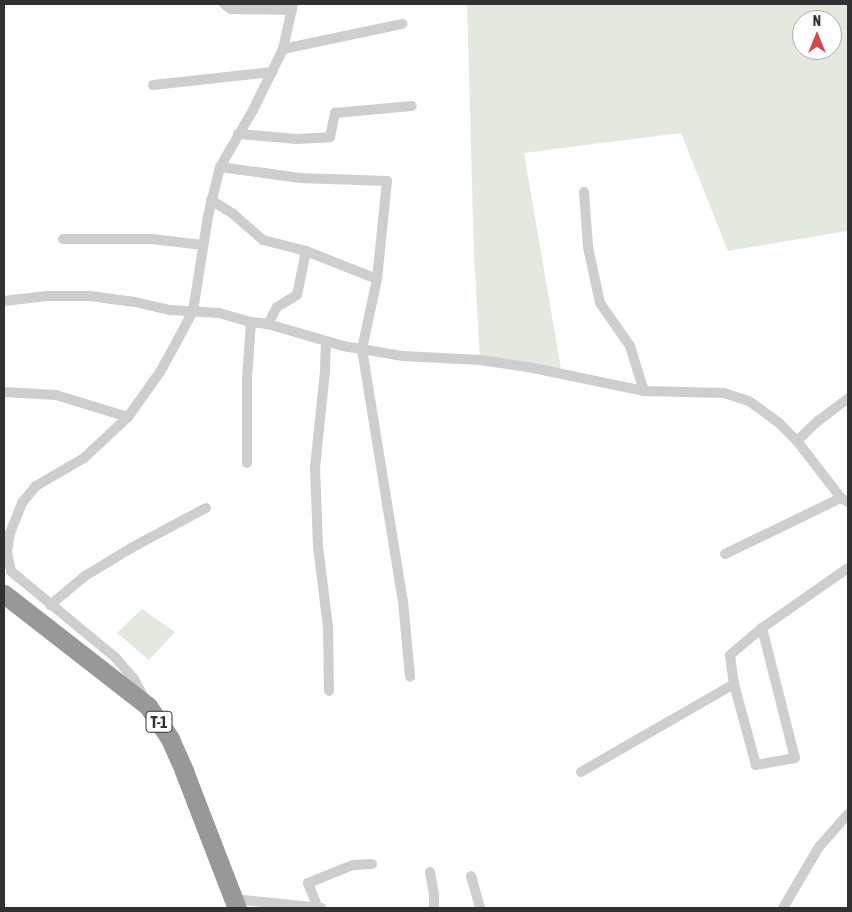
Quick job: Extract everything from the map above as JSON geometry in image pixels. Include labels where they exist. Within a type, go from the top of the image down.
[{"type":"highway","name":"T-1","points":[[6,600],[148,706],[170,739],[235,904]]},
{"type":"street","points":[[148,706],[134,679],[116,658],[11,571],[7,552],[10,533],[19,510],[36,486],[84,458],[128,417],[160,372],[193,311],[211,200],[220,167],[283,49],[293,7],[231,9],[224,4]]},
{"type":"street","points":[[283,49],[402,24]]},
{"type":"street","points":[[153,85],[272,72]]},
{"type":"street","points":[[238,134],[297,139],[330,137],[335,113],[412,106]]},
{"type":"street","points":[[220,167],[300,178],[387,181],[377,279],[362,349],[403,601],[410,678]]},
{"type":"street","points":[[584,192],[588,247],[600,303],[630,346],[644,391]]},
{"type":"street","points":[[211,200],[233,214],[264,240],[306,251],[377,279]]},
{"type":"street","points":[[63,239],[152,239],[204,245]]},
{"type":"street","points":[[268,324],[277,307],[297,295],[306,251]]},
{"type":"street","points":[[4,301],[47,296],[90,296],[135,302],[171,310],[219,313],[250,322],[268,324],[326,341],[403,356],[475,360],[528,367],[644,391],[724,393],[750,402],[779,423],[797,441],[845,500],[724,554]]},
{"type":"street","points":[[247,463],[246,379],[250,322]]},
{"type":"street","points":[[326,341],[325,371],[314,467],[318,546],[328,627],[329,691]]},
{"type":"street","points":[[4,392],[56,395],[128,417]]},
{"type":"street","points":[[797,441],[818,421],[848,398]]},
{"type":"street","points":[[50,605],[85,576],[206,508]]},
{"type":"street","points":[[762,628],[795,758],[756,765],[734,684],[730,655],[762,628],[848,568]]},
{"type":"street","points":[[581,772],[734,684]]},
{"type":"street","points":[[783,908],[820,847],[848,814]]},
{"type":"street","points":[[318,908],[308,883],[353,865],[372,864]]},
{"type":"street","points":[[430,872],[434,894],[434,908]]},
{"type":"street","points":[[471,876],[480,908]]},
{"type":"street","points":[[235,904],[322,908]]},
{"type":"shaded area","points":[[467,4],[848,4],[848,231],[728,251],[681,133],[524,153],[562,375],[480,360],[474,254]]},
{"type":"shaded area","points":[[142,609],[175,632],[149,660],[117,633]]}]
